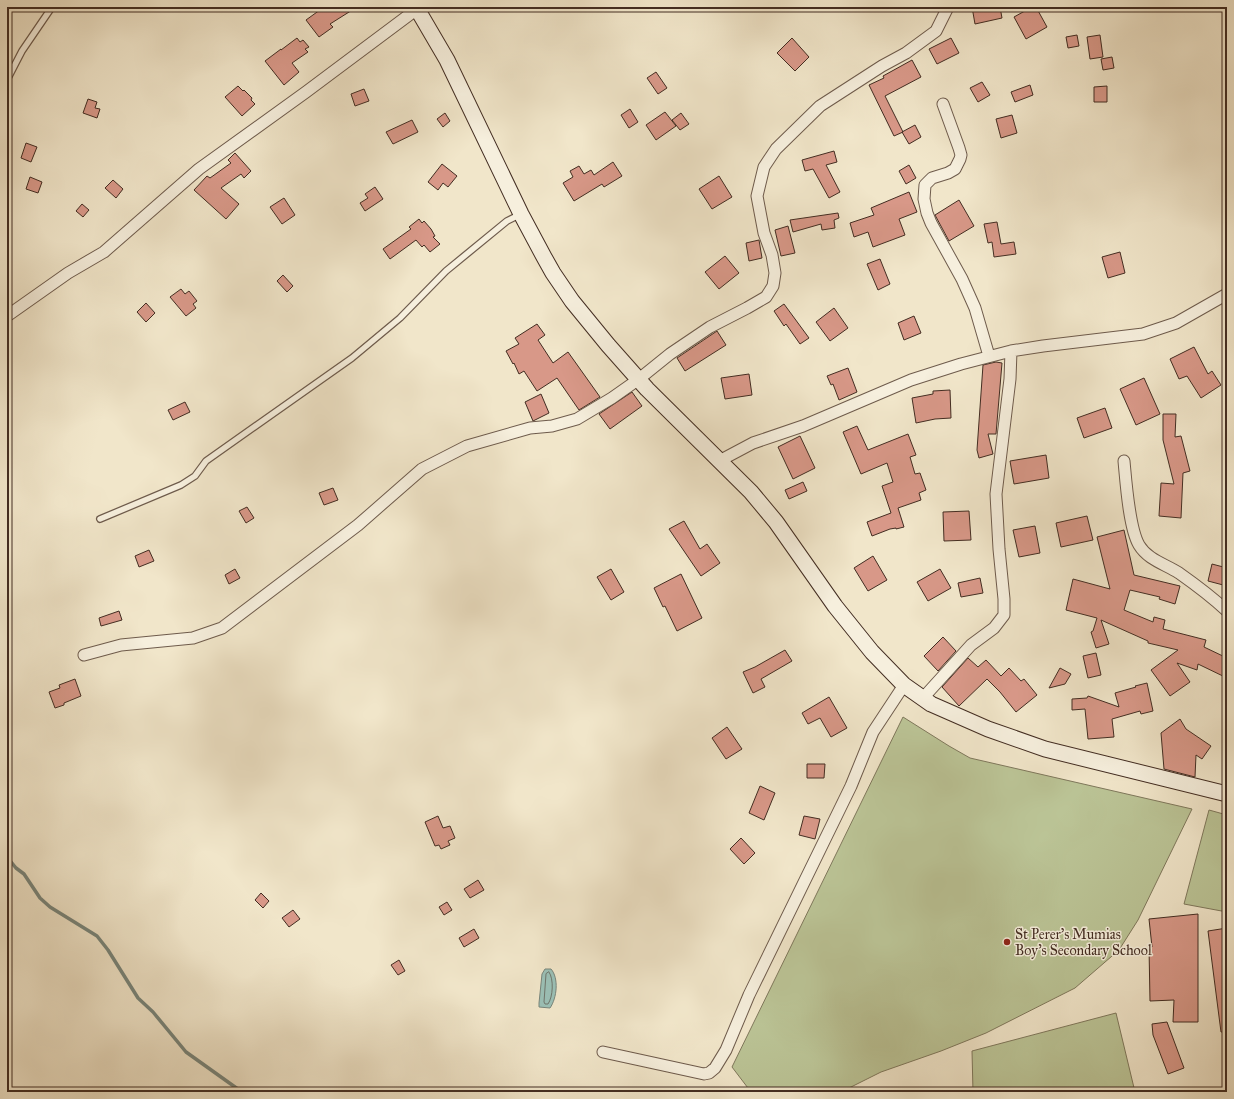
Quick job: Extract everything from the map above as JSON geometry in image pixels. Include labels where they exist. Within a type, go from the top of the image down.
[{"type":"street","points":[[84,655],[121,645],[193,638],[222,628],[358,525],[422,469],[467,446],[530,428],[552,426],[577,419],[612,398],[670,354],[710,327],[766,297],[773,286],[775,273],[772,255],[764,232],[757,196],[764,167],[776,149],[820,106],[882,66],[906,53],[936,31],[948,7]]},
{"type":"street","points":[[7,316],[68,273],[104,252],[199,169],[306,92],[416,8],[460,84],[521,214],[544,257],[568,295],[608,345],[647,389],[721,460],[751,492],[776,522],[835,606],[872,652],[904,684],[931,704],[988,729],[1046,749],[1227,794]]},
{"type":"street","points":[[942,104],[959,148],[961,158],[955,169],[932,178],[925,185],[926,207],[931,223],[962,279],[975,308],[989,356]]},
{"type":"street","points":[[721,460],[754,443],[803,426],[911,380],[989,356],[1043,346],[1143,334],[1176,323],[1227,294]]},
{"type":"street","points":[[923,698],[971,645],[994,628],[1004,615],[996,494],[1010,379],[1011,352]]},
{"type":"street","points":[[1124,461],[1133,527],[1139,544],[1147,554],[1177,572],[1201,589],[1227,611]]},
{"type":"street","points":[[603,1052],[704,1074],[709,1073],[715,1068],[726,1050],[749,995],[851,786],[874,732],[904,684]]},
{"type":"lane","points":[[7,80],[22,51],[52,7]]},
{"type":"lane","points":[[100,519],[163,493],[191,479],[206,461],[287,405],[369,345],[400,318],[446,271],[507,221],[521,214]]},
{"type":"green space","name":"St Perer's Mumias Boy's Secondary School","points":[[903,717],[970,758],[1192,809],[1138,920],[1119,950],[1075,988],[986,1033],[941,1051],[881,1072],[841,1092],[751,1092],[732,1067]]},
{"type":"green space","points":[[1209,810],[1227,815],[1227,912],[1184,904]]},
{"type":"green space","points":[[1116,1013],[1135,1092],[973,1092],[972,1051]]},
{"type":"water","points":[[545,969],[551,969],[554,973],[556,983],[556,994],[550,1008],[539,1007],[542,974]]},
{"type":"building","points":[[324,7],[357,7],[330,24],[333,27],[319,37],[306,20]]},
{"type":"building","points":[[972,7],[1000,7],[1002,18],[975,24]]},
{"type":"building","points":[[1032,7],[1036,7],[1047,27],[1026,39],[1014,17]]},
{"type":"building","points":[[1077,35],[1079,46],[1068,48],[1066,37]]},
{"type":"building","points":[[1100,35],[1103,57],[1090,59],[1087,37]]},
{"type":"building","points":[[297,38],[300,42],[303,40],[309,47],[305,49],[308,52],[292,63],[299,72],[284,85],[265,61]]},
{"type":"building","points":[[792,38],[809,57],[795,71],[777,53]]},
{"type":"building","points":[[951,38],[959,53],[937,64],[929,49]]},
{"type":"building","points":[[1112,57],[1114,68],[1103,70],[1101,59]]},
{"type":"building","points":[[912,60],[921,77],[885,96],[903,132],[894,136],[869,85],[884,78],[883,76]]},
{"type":"building","points":[[656,72],[667,88],[658,94],[647,78]]},
{"type":"building","points":[[982,82],[990,95],[978,102],[970,88]]},
{"type":"building","points":[[1030,85],[1033,95],[1015,102],[1011,92]]},
{"type":"building","points":[[238,86],[252,98],[251,100],[255,104],[242,116],[225,97]]},
{"type":"building","points":[[1107,86],[1107,102],[1094,102],[1094,87]]},
{"type":"building","points":[[364,89],[369,101],[355,106],[351,94]]},
{"type":"building","points":[[88,99],[97,102],[95,108],[100,109],[97,118],[83,113]]},
{"type":"building","points":[[630,109],[638,122],[629,128],[621,115]]},
{"type":"building","points":[[665,112],[676,126],[656,140],[646,125]]},
{"type":"building","points":[[445,113],[450,121],[443,127],[437,119]]},
{"type":"building","points":[[681,113],[689,124],[680,130],[672,120]]},
{"type":"building","points":[[1012,115],[1017,133],[1001,138],[996,119]]},
{"type":"building","points":[[412,120],[418,132],[393,144],[386,132]]},
{"type":"building","points":[[915,125],[921,137],[909,144],[902,132]]},
{"type":"building","points":[[26,143],[37,147],[31,162],[21,158]]},
{"type":"building","points":[[834,151],[837,162],[826,165],[840,192],[829,198],[813,169],[805,171],[802,160]]},
{"type":"building","points":[[235,153],[251,171],[244,178],[241,174],[221,188],[239,204],[226,219],[194,190],[207,176],[210,178],[231,163],[228,160]]},
{"type":"building","points":[[613,162],[622,176],[604,187],[602,184],[574,201],[563,183],[573,177],[570,171],[579,166],[584,174],[591,170],[594,175]]},
{"type":"building","points":[[442,164],[457,176],[448,187],[443,183],[438,190],[428,182]]},
{"type":"building","points":[[909,165],[916,178],[906,184],[899,171]]},
{"type":"building","points":[[719,176],[732,197],[712,209],[699,189]]},
{"type":"building","points":[[30,177],[42,182],[38,193],[26,189]]},
{"type":"building","points":[[113,180],[123,189],[116,198],[105,188]]},
{"type":"building","points":[[375,187],[383,199],[365,211],[360,203],[368,198],[365,194]]},
{"type":"building","points":[[909,192],[917,212],[899,219],[905,235],[873,247],[868,232],[854,237],[850,223],[874,215],[871,208]]},
{"type":"building","points":[[284,198],[295,215],[282,224],[270,207]]},
{"type":"building","points":[[959,200],[974,226],[949,241],[935,215]]},
{"type":"building","points":[[82,204],[89,210],[83,217],[76,211]]},
{"type":"building","points":[[838,213],[839,218],[834,220],[835,228],[822,230],[821,224],[793,232],[790,220]]},
{"type":"building","points":[[419,219],[422,223],[424,221],[431,229],[435,236],[433,237],[440,244],[430,252],[424,245],[422,247],[416,240],[390,259],[383,249],[411,229],[409,227]]},
{"type":"building","points":[[997,222],[1001,244],[1014,242],[1016,254],[994,257],[992,242],[988,243],[984,224]]},
{"type":"building","points":[[788,226],[795,253],[781,256],[775,230]]},
{"type":"building","points":[[759,240],[762,258],[749,261],[746,243]]},
{"type":"building","points":[[1120,252],[1125,273],[1108,278],[1102,257]]},
{"type":"building","points":[[725,256],[739,273],[719,289],[705,272]]},
{"type":"building","points":[[880,259],[890,284],[878,290],[867,264]]},
{"type":"building","points":[[283,275],[293,286],[287,292],[277,281]]},
{"type":"building","points":[[181,289],[185,294],[189,291],[197,301],[193,304],[196,308],[186,316],[170,297]]},
{"type":"building","points":[[146,303],[155,313],[146,322],[137,312]]},
{"type":"building","points":[[784,304],[809,338],[800,344],[786,324],[784,326],[774,311]]},
{"type":"building","points":[[834,308],[848,328],[830,341],[816,322]]},
{"type":"building","points":[[914,316],[921,333],[904,340],[898,323]]},
{"type":"building","points":[[537,324],[545,335],[538,340],[553,363],[568,352],[600,397],[579,410],[557,378],[537,391],[524,371],[519,374],[506,351],[519,344],[515,338]]},
{"type":"building","points":[[717,331],[726,345],[685,371],[677,358]]},
{"type":"building","points":[[1194,347],[1208,374],[1212,371],[1221,385],[1201,398],[1187,376],[1179,379],[1170,359]]},
{"type":"building","points":[[996,362],[1002,363],[996,434],[988,434],[993,454],[979,458],[977,450],[983,365]]},
{"type":"building","points":[[848,368],[857,392],[839,400],[833,384],[831,385],[827,376]]},
{"type":"building","points":[[749,374],[752,395],[725,399],[721,378]]},
{"type":"building","points":[[1144,378],[1160,414],[1136,425],[1120,389]]},
{"type":"building","points":[[950,390],[951,418],[935,419],[916,423],[912,398],[933,394],[933,391]]},
{"type":"building","points":[[632,392],[642,406],[610,429],[599,414]]},
{"type":"building","points":[[541,394],[549,413],[533,421],[525,402]]},
{"type":"building","points":[[185,402],[190,412],[173,420],[168,410]]},
{"type":"building","points":[[1105,408],[1112,428],[1084,438],[1077,418]]},
{"type":"building","points":[[1163,414],[1176,414],[1175,437],[1181,436],[1190,471],[1183,473],[1181,518],[1159,516],[1161,483],[1174,484],[1163,440]]},
{"type":"building","points":[[857,426],[868,450],[908,434],[916,455],[910,457],[915,474],[920,473],[926,490],[919,493],[921,500],[898,508],[904,527],[890,529],[872,536],[867,522],[891,513],[882,486],[893,482],[887,463],[861,474],[843,432]]},
{"type":"building","points":[[800,436],[815,468],[793,479],[778,447]]},
{"type":"building","points":[[1046,455],[1049,478],[1014,484],[1010,461]]},
{"type":"building","points":[[803,482],[807,491],[789,499],[785,490]]},
{"type":"building","points":[[333,488],[338,500],[324,505],[319,493]]},
{"type":"building","points":[[247,507],[254,518],[246,523],[239,511]]},
{"type":"building","points":[[969,511],[971,540],[944,541],[943,512]]},
{"type":"building","points":[[1087,516],[1093,540],[1061,547],[1056,523]]},
{"type":"building","points":[[684,521],[700,549],[707,544],[720,563],[701,576],[669,529]]},
{"type":"building","points":[[1035,526],[1040,553],[1019,557],[1013,530]]},
{"type":"building","points":[[1124,530],[1134,575],[1180,586],[1175,604],[1159,599],[1160,597],[1130,590],[1124,610],[1153,622],[1154,617],[1165,620],[1163,629],[1206,640],[1204,647],[1227,658],[1227,678],[1198,664],[1197,670],[1177,663],[1190,682],[1170,696],[1151,670],[1178,650],[1148,643],[1148,641],[1101,620],[1109,644],[1096,648],[1091,632],[1093,631],[1097,618],[1066,610],[1073,579],[1110,589],[1097,537]]},
{"type":"building","points":[[149,550],[154,561],[139,567],[135,556]]},
{"type":"building","points":[[873,556],[887,580],[868,591],[854,568]]},
{"type":"building","points":[[1212,564],[1227,568],[1227,586],[1208,581]]},
{"type":"building","points":[[235,569],[240,578],[229,584],[225,575]]},
{"type":"building","points":[[611,569],[624,592],[611,600],[597,577]]},
{"type":"building","points":[[940,569],[951,588],[928,601],[917,582]]},
{"type":"building","points":[[681,574],[702,618],[677,631],[665,606],[663,607],[654,588]]},
{"type":"building","points":[[980,578],[983,593],[961,597],[958,583]]},
{"type":"building","points":[[119,611],[122,620],[101,626],[99,618]]},
{"type":"building","points":[[943,637],[956,651],[938,671],[924,656]]},
{"type":"building","points":[[785,650],[792,661],[761,679],[765,687],[753,693],[743,672]]},
{"type":"building","points":[[1096,653],[1101,675],[1088,678],[1083,656]]},
{"type":"building","points":[[968,658],[978,667],[986,660],[1001,676],[1009,668],[1021,681],[1024,679],[1037,695],[1016,712],[987,679],[959,706],[942,687]]},
{"type":"building","points":[[1060,668],[1071,674],[1065,684],[1049,688]]},
{"type":"building","points":[[75,679],[81,696],[55,708],[49,692],[60,688],[59,685]]},
{"type":"building","points":[[1147,683],[1153,711],[1141,714],[1140,711],[1112,719],[1114,737],[1088,739],[1085,709],[1072,710],[1072,699],[1087,698],[1088,696],[1119,707],[1115,693]]},
{"type":"building","points":[[829,697],[847,728],[831,737],[820,718],[808,724],[802,713]]},
{"type":"building","points":[[1180,719],[1186,729],[1211,746],[1202,759],[1196,755],[1195,777],[1164,769],[1161,733]]},
{"type":"building","points":[[727,727],[742,749],[726,759],[712,738]]},
{"type":"building","points":[[807,764],[825,764],[824,778],[807,778]]},
{"type":"building","points":[[760,786],[775,793],[764,820],[749,813]]},
{"type":"building","points":[[438,816],[443,828],[450,826],[455,838],[448,841],[450,845],[441,849],[439,845],[435,846],[425,822]]},
{"type":"building","points":[[804,816],[820,819],[815,839],[799,835]]},
{"type":"building","points":[[741,838],[755,853],[744,864],[730,849]]},
{"type":"building","points":[[478,880],[484,890],[470,898],[464,889]]},
{"type":"building","points":[[261,893],[269,901],[263,908],[255,900]]},
{"type":"building","points":[[447,902],[452,910],[444,915],[439,907]]},
{"type":"building","points":[[293,910],[300,919],[289,927],[282,918]]},
{"type":"building","points":[[1198,914],[1198,1022],[1173,1022],[1174,1000],[1150,1001],[1149,947],[1152,947],[1149,919]]},
{"type":"building","points":[[1227,928],[1227,1032],[1221,1032],[1208,931]]},
{"type":"building","points":[[474,929],[479,938],[464,947],[459,938]]},
{"type":"building","points":[[399,960],[405,971],[398,975],[391,965]]},
{"type":"building","points":[[1167,1022],[1184,1068],[1168,1074],[1153,1035],[1152,1024]]},
{"type":"waterway","points":[[7,857],[16,868],[24,874],[40,898],[50,907],[97,936],[108,950],[138,998],[153,1012],[186,1052],[242,1092]]},
{"type":"place","name":"St Perer's Mumias Boy's Secondary School","points":[[1007,942]]}]
